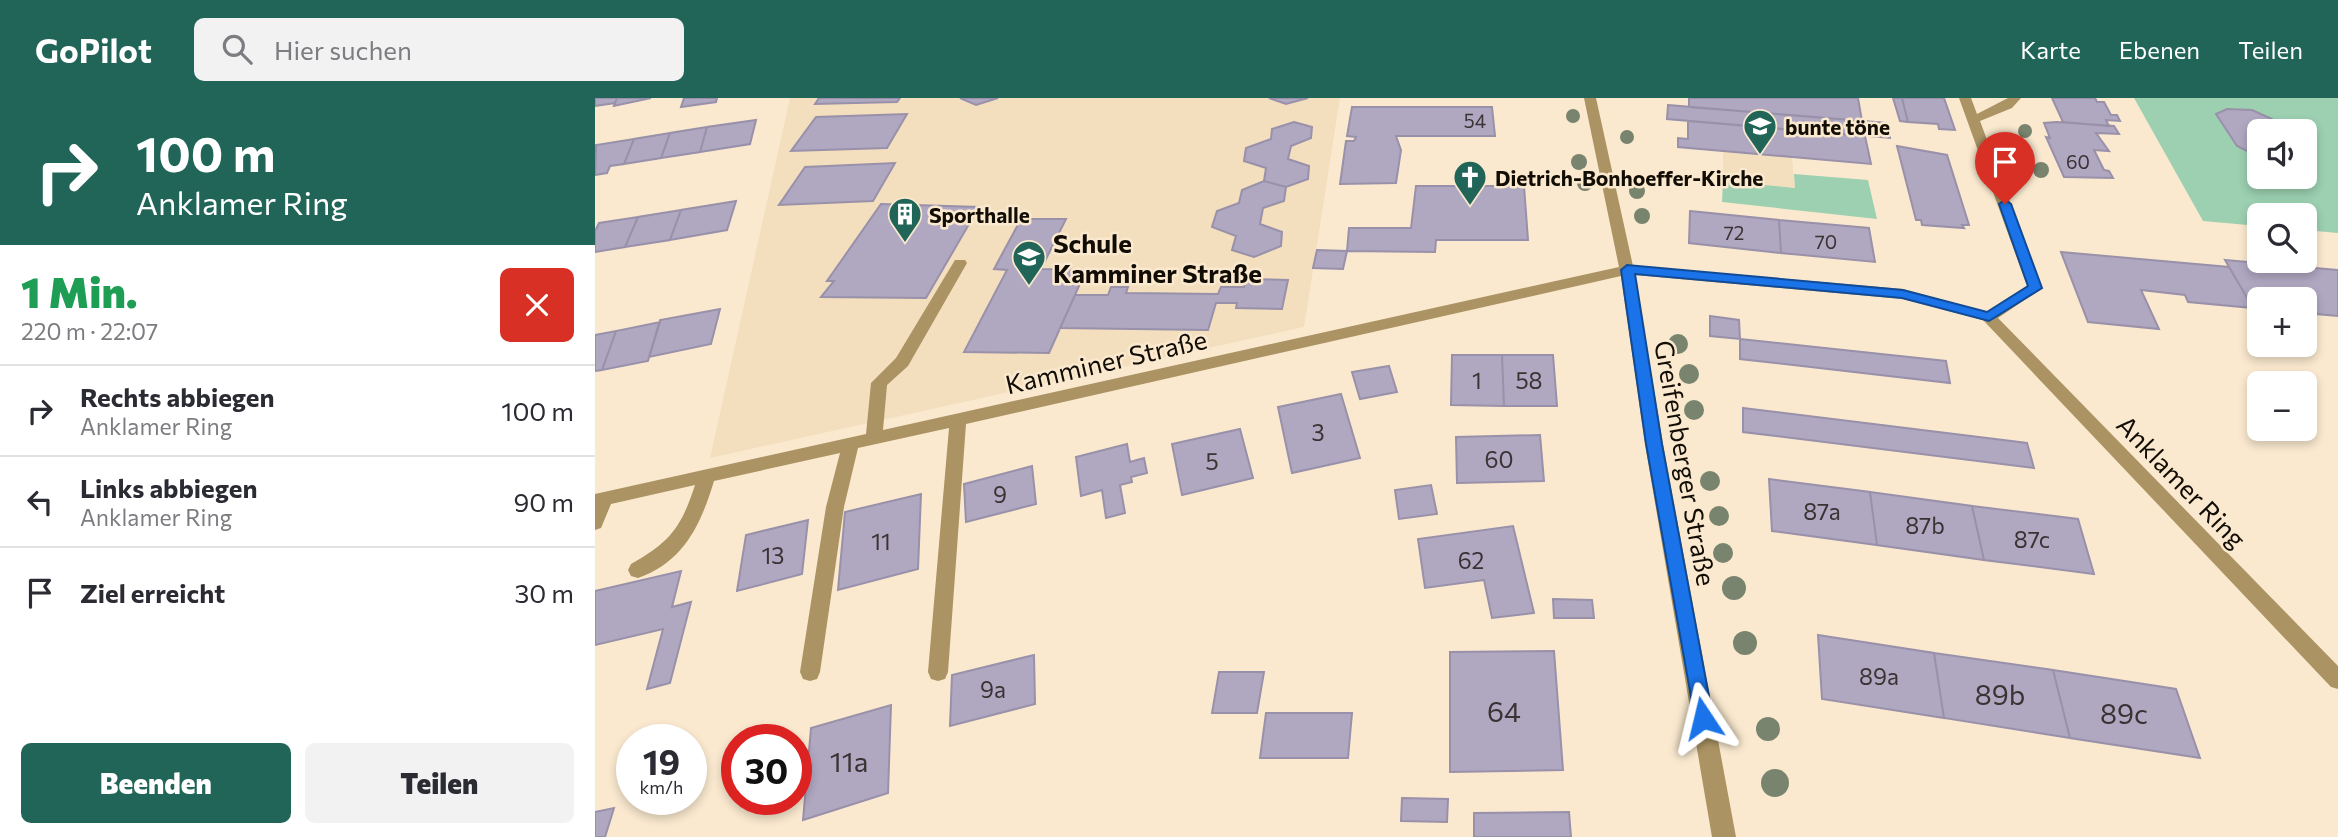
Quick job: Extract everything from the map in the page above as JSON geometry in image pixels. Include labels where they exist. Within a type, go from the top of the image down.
[{"type":"street","name":"Greifenberger Straße","points":[[1590,98],[1627,270],[1654,444],[1724,837]]},
{"type":"street","points":[[1627,270],[1903,294],[1989,317],[2035,288],[1975,119],[1965,98]]},
{"type":"street","points":[[1975,119],[2008,105],[2015,98]]},
{"type":"street","points":[[874,438],[879,383],[902,362],[960,263]]},
{"type":"street","name":"Kamminer Straße","points":[[599,500],[1627,270]]},
{"type":"street","name":"Anklamer Ring","points":[[1989,317],[2338,680]]},
{"type":"street","points":[[937,672],[958,420]]},
{"type":"street","points":[[810,672],[835,507],[851,444]]},
{"type":"street","points":[[638,569],[670,553],[690,529],[707,476]]},
{"type":"street","points":[[595,523],[599,500]]},
{"type":"shaded area","name":"Schule Kamminer Straße","points":[[790,98],[1340,98],[1304,327],[710,458]]},
{"type":"shaded area","points":[[1723,124],[1789,129],[1795,188],[1723,181]]},
{"type":"green space","points":[[2134,98],[2338,98],[2338,233],[2317,231],[2317,203],[2247,203],[2247,225],[2203,221]]},
{"type":"green space","points":[[1794,174],[1868,180],[1877,219],[1722,202],[1723,181],[1795,188]]},
{"type":"building","points":[[595,98],[617,98],[615,103],[595,106]]},
{"type":"building","points":[[617,98],[651,98],[614,106]]},
{"type":"building","points":[[684,98],[717,98],[716,102],[681,107]]},
{"type":"building","points":[[819,98],[900,98],[897,102],[815,104]]},
{"type":"building","points":[[960,98],[998,98],[976,105]]},
{"type":"building","points":[[1269,98],[1308,98],[1286,104]]},
{"type":"building","points":[[1689,98],[1858,98],[1862,121],[1689,107]]},
{"type":"building","points":[[1893,98],[1902,98],[1908,122],[1900,121]]},
{"type":"building","points":[[1902,98],[1944,98],[1955,130],[1939,129],[1938,124],[1908,122]]},
{"type":"building","points":[[2052,98],[2095,98],[2097,102],[2104,102],[2111,115],[2117,115],[2120,121],[2106,120],[2109,126],[2063,122]]},
{"type":"building","points":[[1668,105],[1887,123],[1890,138],[1667,119]]},
{"type":"building","points":[[1352,107],[1492,107],[1495,136],[1396,136],[1401,150],[1396,183],[1340,184],[1346,141],[1354,141],[1356,137],[1347,136]]},
{"type":"building","points":[[2227,109],[2252,110],[2272,119],[2247,119],[2247,151],[2237,146],[2216,114]]},
{"type":"building","points":[[907,114],[887,148],[791,151],[816,117]]},
{"type":"building","points":[[756,120],[750,144],[700,152],[707,127]]},
{"type":"building","points":[[1688,121],[1865,136],[1871,164],[1678,147],[1678,138],[1688,139]]},
{"type":"building","points":[[1294,122],[1312,127],[1311,138],[1291,146],[1288,159],[1309,166],[1308,179],[1286,187],[1264,181],[1266,168],[1244,161],[1246,148],[1271,139],[1272,129]]},
{"type":"building","points":[[2044,123],[2114,126],[2119,134],[2096,133],[2109,151],[2094,150],[2104,170],[2109,171],[2113,178],[2064,177],[2046,137],[2050,138]]},
{"type":"building","points":[[707,127],[700,152],[661,158],[670,133]]},
{"type":"building","points":[[670,133],[661,158],[624,164],[634,139]]},
{"type":"building","points":[[634,139],[624,164],[610,166],[607,173],[595,175],[596,145]]},
{"type":"building","points":[[1897,146],[1947,155],[1969,225],[1962,225],[1964,228],[1922,225],[1921,220],[1916,220]]},
{"type":"building","points":[[895,163],[873,201],[779,205],[805,167]]},
{"type":"building","name":"Dietrich-Bonhoeffer-Kirche","points":[[1506,177],[1532,177],[1533,185],[1524,186],[1528,240],[1436,240],[1435,252],[1347,251],[1349,228],[1411,228],[1416,186],[1505,186]]},
{"type":"building","points":[[1264,181],[1286,187],[1284,201],[1263,208],[1260,224],[1282,232],[1281,246],[1254,257],[1232,250],[1236,236],[1212,227],[1217,211],[1239,203],[1242,190]]},
{"type":"building","points":[[736,201],[727,230],[670,240],[681,210]]},
{"type":"building","name":"Sporthalle","points":[[881,204],[979,207],[926,298],[821,297],[834,281],[827,281]]},
{"type":"building","points":[[681,210],[670,240],[625,247],[638,217]]},
{"type":"building","points":[[1690,211],[1779,220],[1781,253],[1689,243]]},
{"type":"building","points":[[638,217],[625,247],[595,252],[595,231],[599,223]]},
{"type":"building","points":[[1021,219],[1066,219],[1041,269],[1086,270],[1049,353],[964,352],[1007,270],[994,269]]},
{"type":"building","points":[[1779,220],[1869,228],[1875,262],[1781,253]]},
{"type":"building","points":[[1317,250],[1347,251],[1343,269],[1313,268]]},
{"type":"building","points":[[2061,252],[2229,267],[2247,298],[2247,307],[2188,302],[2185,295],[2141,290],[2159,329],[2088,322]]},
{"type":"building","points":[[2225,260],[2247,262],[2247,273],[2317,273],[2317,268],[2338,270],[2338,316],[2317,314],[2317,287],[2247,287],[2247,298]]},
{"type":"building","points":[[1246,279],[1288,280],[1282,309],[1236,308],[1237,303],[1216,303],[1208,330],[1060,328],[1075,295],[1108,295],[1111,287],[1128,287],[1126,293],[1218,294],[1221,287],[1244,287]]},
{"type":"building","points":[[720,309],[711,344],[649,357],[660,320]]},
{"type":"building","points":[[1710,316],[1739,320],[1740,339],[1710,336]]},
{"type":"building","points":[[660,322],[648,361],[602,370],[616,331]]},
{"type":"building","points":[[616,331],[602,370],[595,371],[595,335]]},
{"type":"building","points":[[1740,339],[1946,361],[1950,383],[1740,359]]},
{"type":"building","points":[[1452,355],[1502,355],[1504,406],[1451,405]]},
{"type":"building","points":[[1502,355],[1553,355],[1557,406],[1504,406]]},
{"type":"building","points":[[1389,366],[1397,392],[1360,399],[1352,372]]},
{"type":"building","points":[[1341,394],[1360,458],[1292,473],[1278,407]]},
{"type":"building","points":[[1743,408],[2027,443],[2034,468],[1743,432]]},
{"type":"building","points":[[1240,429],[1253,478],[1182,495],[1172,444]]},
{"type":"building","points":[[1540,435],[1544,481],[1457,483],[1456,437]]},
{"type":"building","points":[[1127,444],[1130,462],[1144,458],[1147,473],[1131,477],[1132,482],[1120,485],[1125,513],[1106,518],[1102,490],[1081,496],[1076,457]]},
{"type":"building","points":[[1032,466],[1036,504],[966,522],[964,484]]},
{"type":"building","points":[[1769,479],[1870,492],[1877,545],[1772,531]]},
{"type":"building","points":[[1431,485],[1437,514],[1399,519],[1395,490]]},
{"type":"building","points":[[1870,492],[1972,506],[1984,560],[1877,545]]},
{"type":"building","points":[[921,494],[918,569],[838,590],[845,512]]},
{"type":"building","points":[[1972,506],[2078,519],[2094,574],[1984,560]]},
{"type":"building","points":[[808,520],[802,574],[737,591],[746,535]]},
{"type":"building","points":[[1513,526],[1534,613],[1492,618],[1484,580],[1425,588],[1418,539]]},
{"type":"building","points":[[681,571],[672,607],[691,602],[670,683],[647,689],[663,629],[595,645],[595,591]]},
{"type":"building","points":[[1553,599],[1592,600],[1594,618],[1554,618]]},
{"type":"building","points":[[1818,635],[1934,653],[1944,718],[1822,699]]},
{"type":"building","points":[[1554,651],[1563,770],[1450,772],[1450,652]]},
{"type":"building","points":[[1934,653],[2053,670],[2070,738],[1944,718]]},
{"type":"building","points":[[1034,655],[1035,704],[950,726],[952,675]]},
{"type":"building","points":[[2053,670],[2176,689],[2200,758],[2070,738]]},
{"type":"building","points":[[1219,672],[1264,672],[1257,713],[1212,713]]},
{"type":"building","points":[[891,705],[888,793],[803,820],[803,815],[812,815],[812,728]]},
{"type":"building","points":[[1266,713],[1352,713],[1348,758],[1260,758]]},
{"type":"building","points":[[1402,798],[1448,799],[1447,822],[1401,821]]},
{"type":"building","points":[[614,808],[605,837],[595,837],[595,812]]},
{"type":"building","points":[[1569,812],[1571,837],[1474,837],[1474,813]]},
{"type":"place","name":"bunte töne","points":[[1760,156]]},
{"type":"place","name":"Dietrich-Bonhoeffer-Kirche","points":[[1470,207]]},
{"type":"place","name":"Sporthalle","points":[[905,244]]},
{"type":"place","name":"Schule Kamminer Straße","points":[[1029,287]]},
{"type":"route","points":[[1703,718],[1654,444],[1627,270],[1903,294],[1989,317],[2035,288],[2005,204]]}]
